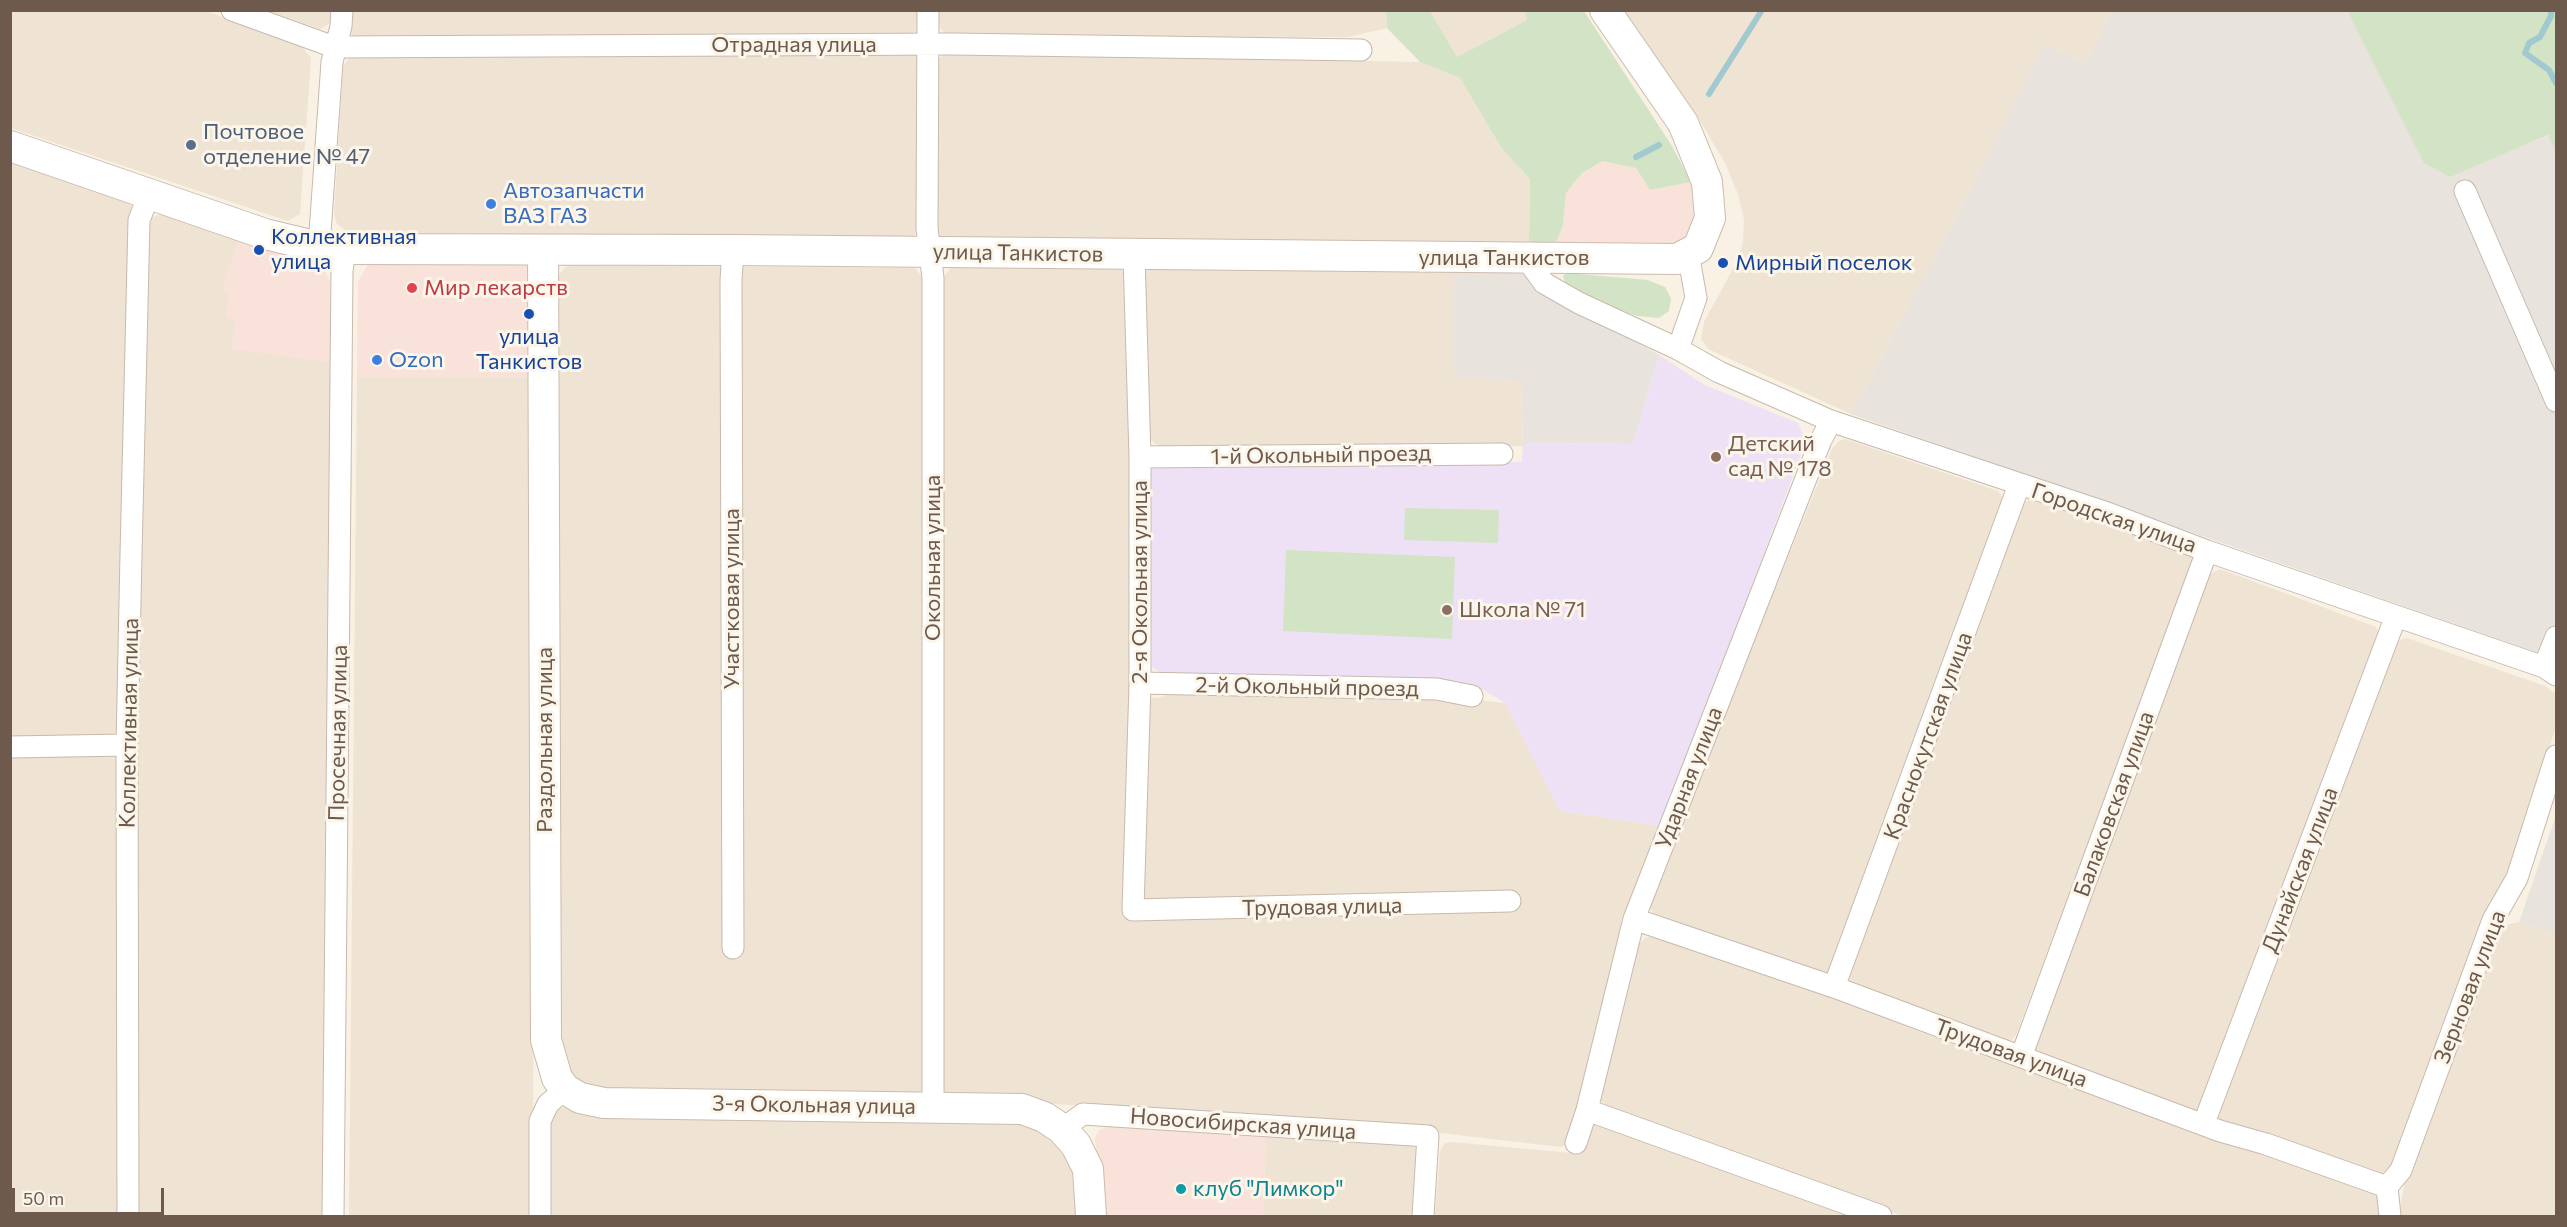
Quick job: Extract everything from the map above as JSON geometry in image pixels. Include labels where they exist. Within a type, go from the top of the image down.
[{"type":"main road","points":[[1605,10],[1683,123],[1707,182],[1710,219],[1698,248],[1688,253]]},
{"type":"main road","name":"улица Танкистов","points":[[10,146],[265,234],[332,248],[1677,259],[1688,253]]},
{"type":"main road","name":"Раздольная улица","points":[[543,250],[546,1040],[551,1061],[565,1089]]},
{"type":"main road","name":"3-я Окольная улица","points":[[565,1089],[580,1098],[604,1103],[1022,1109],[1044,1117],[1062,1129]]},
{"type":"main road","points":[[1062,1129],[1076,1145],[1088,1169],[1091,1216]]},
{"type":"street","name":"Отрадная улица","points":[[232,10],[334,47],[930,46],[1361,50]]},
{"type":"street","name":"Просечная улица","points":[[333,1216],[342,271],[332,248],[334,47],[341,26],[342,10]]},
{"type":"street","name":"Окольная улица","points":[[928,10],[930,46],[927,228],[933,278],[933,1106]]},
{"type":"street","points":[[2465,191],[2556,401]]},
{"type":"street","name":"Коллективная улица","points":[[128,1216],[127,745],[139,220],[149,195]]},
{"type":"street","name":"Участковая улица","points":[[733,250],[731,292],[733,948]]},
{"type":"street","points":[[1678,349],[1696,298],[1688,253]]},
{"type":"street","name":"2-я Окольная улица","points":[[1133,910],[1140,683],[1140,457],[1134,255]]},
{"type":"street","name":"Городская улица","points":[[1526,258],[1544,283],[1580,303],[1678,349],[1719,372],[1831,421],[2110,514],[2207,551],[2550,671]]},
{"type":"street","name":"Ударная улица","points":[[1576,1143],[1587,1110],[1634,919],[1821,440],[1831,421]]},
{"type":"street","name":"1-й Окольный проезд","points":[[1140,457],[1502,454]]},
{"type":"street","name":"Краснокутская улица","points":[[1834,987],[2019,485]]},
{"type":"street","name":"Балаковская улица","points":[[2021,1057],[2207,551]]},
{"type":"street","name":"Дунайская улица","points":[[2204,1123],[2396,616]]},
{"type":"street","points":[[2550,671],[2556,637]]},
{"type":"street","name":"2-й Окольный проезд","points":[[1140,683],[1437,689],[1472,696]]},
{"type":"street","points":[[10,747],[127,745]]},
{"type":"street","name":"Зерновая улица","points":[[2387,1187],[2401,1170],[2493,920],[2517,878],[2556,756]]},
{"type":"street","name":"Трудовая улица","points":[[1133,910],[1425,905],[1510,901]]},
{"type":"street","name":"Трудовая улица","points":[[1634,919],[1834,987],[2204,1123],[2220,1131],[2266,1144],[2387,1187]]},
{"type":"street","points":[[540,1216],[540,1120],[548,1104],[565,1089]]},
{"type":"street","points":[[1587,1110],[1881,1216]]},
{"type":"street","name":"Новосибирская улица","points":[[1062,1129],[1083,1114],[1428,1136],[1424,1216]]},
{"type":"street","points":[[2387,1187],[2390,1216]]},
{"type":"shaded area","points":[[922,10],[918,30],[908,36],[354,37],[349,31],[349,11]]},
{"type":"shaded area","points":[[1386,10],[1387,28],[1348,37],[953,36],[946,35],[938,25],[938,11]]},
{"type":"shaded area","points":[[11,11],[206,11],[300,45],[311,58],[300,214],[288,221],[11,128]]},
{"type":"shaded area","points":[[269,11],[333,11],[330,23],[320,29]]},
{"type":"shaded area","points":[[1430,11],[1525,11],[1527,20],[1457,57]]},
{"type":"shaded area","points":[[1623,11],[2111,11],[2086,64],[2044,44],[1986,160],[1851,414],[1708,349],[1701,339],[1704,322],[1736,263],[1743,243],[1744,220],[1738,194],[1725,163],[1696,114]]},
{"type":"shaded area","points":[[2111,11],[2347,11],[2425,163],[2450,176],[2549,135],[2556,153],[2556,659],[1851,414],[1986,160],[2044,44],[2086,64]]},
{"type":"shaded area","points":[[914,53],[921,65],[920,225],[916,234],[907,239],[348,232],[337,224],[334,215],[343,66],[351,56]]},
{"type":"shaded area","points":[[952,53],[1420,62],[1460,78],[1502,149],[1530,179],[1529,244],[947,239],[938,235],[933,226],[934,66],[941,57]]},
{"type":"shaded area","points":[[11,159],[124,199],[132,206],[134,218],[120,724],[116,733],[108,735],[11,737]]},
{"type":"shaded area","points":[[1602,161],[1636,168],[1650,190],[1691,182],[1695,211],[1687,240],[1669,248],[1556,243],[1563,225],[1566,193],[1582,173]]},
{"type":"shaded area","points":[[161,214],[239,238],[226,318],[235,319],[332,363],[327,1216],[137,1216],[134,744],[145,225],[153,217]]},
{"type":"shaded area","points":[[239,238],[312,259],[323,267],[330,281],[332,363],[231,349],[235,320],[226,318],[228,296],[222,287]]},
{"type":"shaded area","points":[[369,262],[518,263],[527,266],[532,277],[534,378],[357,378],[358,282]]},
{"type":"shaded area","points":[[570,265],[915,268],[923,278],[926,1090],[919,1099],[607,1097],[581,1084],[570,1069],[560,1034],[558,276],[564,268]]},
{"type":"shaded area","points":[[1152,266],[1454,267],[1521,380],[1523,446],[1162,449],[1148,438],[1145,272]]},
{"type":"shaded area","points":[[952,267],[1118,267],[1127,274],[1133,460],[1132,697],[1158,698],[1180,690],[1438,696],[1505,703],[1560,811],[1662,826],[1622,918],[1594,1049],[1567,1144],[1561,1147],[1432,1132],[1094,1106],[948,1099],[940,1084],[942,278]]},
{"type":"shaded area","points":[[1454,267],[1516,270],[1659,355],[1633,444],[1523,443],[1521,380],[1454,377]]},
{"type":"shaded area","name":"Школа № 71","points":[[1659,355],[1705,385],[1798,423],[1806,441],[1662,826],[1560,811],[1505,703],[1477,686],[1448,680],[1168,677],[1152,667],[1148,482],[1152,469],[1168,465],[1522,462],[1523,443],[1633,444]]},
{"type":"shaded area","points":[[357,378],[534,378],[533,1216],[349,1216]]},
{"type":"shaded area","points":[[1845,439],[1998,491],[2003,498],[1830,975],[1818,975],[1653,913],[1648,901],[1832,449],[1839,441]]},
{"type":"shaded area","points":[[2030,500],[2190,552],[2193,562],[2016,1035],[2011,1041],[2003,1042],[1856,987],[1849,980],[1849,972],[2023,502]]},
{"type":"shaded area","points":[[2220,569],[2376,627],[2380,636],[2197,1111],[2190,1112],[2036,1054],[2036,1047],[2210,574]]},
{"type":"shaded area","points":[[2407,638],[2545,686],[2556,694],[2556,726],[2507,883],[2393,1169],[2386,1175],[2373,1177],[2216,1121],[2215,1113],[2392,648],[2400,640]]},
{"type":"shaded area","points":[[107,754],[116,757],[123,764],[120,1216],[11,1216],[10,757]]},
{"type":"shaded area","points":[[2556,815],[2556,935],[2519,922]]},
{"type":"shaded area","points":[[2519,922],[2556,935],[2556,1216],[2399,1216],[2406,1173],[2505,925]]},
{"type":"shaded area","points":[[1652,936],[1837,998],[1915,1030],[2218,1138],[2371,1187],[2381,1200],[2382,1216],[1903,1216],[1610,1108],[1601,1101],[1599,1091],[1639,944],[1645,938]]},
{"type":"shaded area","points":[[555,1108],[1021,1116],[1040,1126],[1080,1169],[1081,1216],[547,1216],[545,1128]]},
{"type":"shaded area","points":[[1597,1121],[1860,1216],[1435,1216],[1440,1152],[1444,1144],[1451,1142],[1572,1153],[1578,1148],[1588,1126]]},
{"type":"shaded area","name":"клуб \"Лимкор\"","points":[[1109,1127],[1266,1136],[1263,1216],[1099,1216],[1099,1168],[1095,1138],[1099,1130]]},
{"type":"shaded area","points":[[1266,1136],[1414,1143],[1422,1149],[1417,1216],[1263,1216]]},
{"type":"green space","points":[[1386,11],[1430,11],[1457,57],[1527,20],[1525,11],[1584,11],[1672,146],[1691,182],[1650,190],[1636,168],[1602,161],[1582,173],[1566,193],[1563,225],[1556,243],[1529,244],[1530,179],[1502,149],[1460,78],[1420,62],[1387,28]]},
{"type":"green space","points":[[2347,11],[2556,11],[2556,153],[2548,135],[2450,177],[2424,163]]},
{"type":"green space","points":[[1567,273],[1648,280],[1665,287],[1671,298],[1669,311],[1659,318],[1637,316],[1591,300],[1566,285],[1563,276]]},
{"type":"green space","points":[[1405,508],[1499,510],[1498,543],[1404,540]]},
{"type":"green space","points":[[1286,550],[1455,557],[1452,639],[1283,631]]},
{"type":"waterway","points":[[1709,94],[1762,10]]},
{"type":"waterway","points":[[2551,10],[2551,16],[2540,37],[2529,43],[2525,53],[2549,70],[2556,83]]},
{"type":"waterway","points":[[1636,157],[1659,145]]},
{"type":"place","name":"Почтовое отделение № 47","points":[[191,145]]},
{"type":"place","name":"Автозапчасти ВАЗ ГАЗ","points":[[491,204]]},
{"type":"place","name":"Коллективная улица","points":[[259,250]]},
{"type":"place","name":"Мирный поселок","points":[[1723,263]]},
{"type":"place","name":"Мир лекарств","points":[[412,288]]},
{"type":"place","name":"улица Танкистов","points":[[529,314]]},
{"type":"place","name":"Ozon","points":[[377,360]]},
{"type":"place","name":"Детский сад № 178","points":[[1716,457]]},
{"type":"place","name":"Школа № 71","points":[[1447,610]]},
{"type":"place","name":"клуб \"Лимкор\"","points":[[1181,1189]]}]
